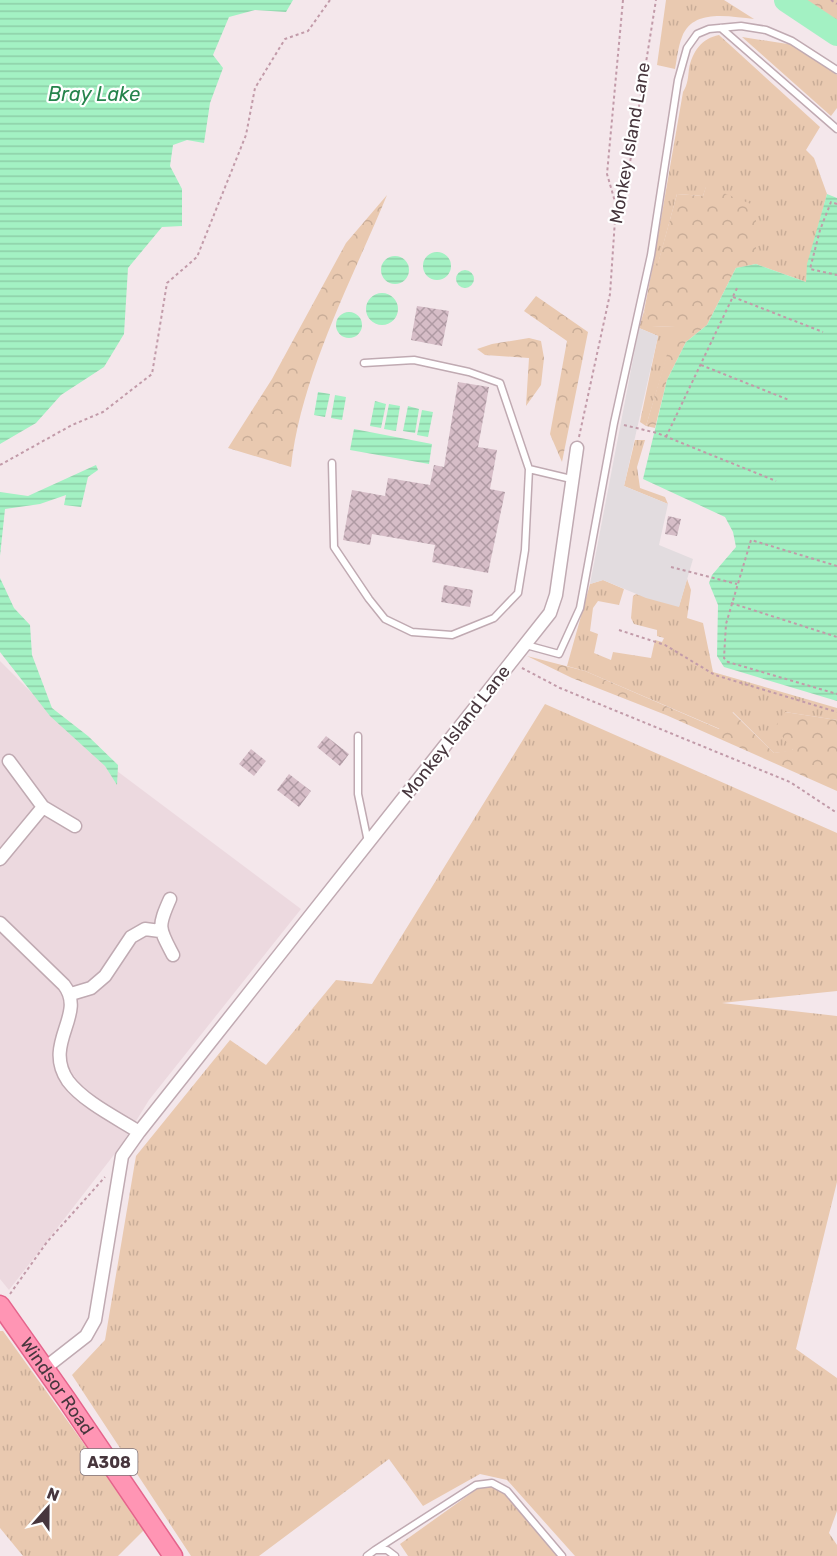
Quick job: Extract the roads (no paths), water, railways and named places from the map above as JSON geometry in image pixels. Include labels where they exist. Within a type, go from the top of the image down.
[{"type":"main road","name":"Windsor Road","points":[[1,1306],[173,1556]]},
{"type":"street","name":"Monkey Island Lane","points":[[45,1368],[86,1336],[95,1320],[122,1156],[550,613],[556,595],[577,448]]},
{"type":"street","points":[[9,760],[43,807],[75,826]]},
{"type":"street","points":[[0,859],[43,807]]},
{"type":"street","points":[[170,899],[161,919],[160,931],[173,955]]},
{"type":"street","points":[[0,923],[71,994],[71,1011],[58,1053],[66,1078],[102,1109],[139,1132]]},
{"type":"street","points":[[71,994],[92,988],[105,976],[131,937],[145,929],[160,931]]},
{"type":"lane","points":[[525,645],[559,654],[580,608],[614,423],[651,255],[678,80],[687,48],[698,34],[709,29],[741,26],[766,30],[792,41],[837,70]]},
{"type":"lane","points":[[720,27],[837,129]]},
{"type":"lane","points":[[332,464],[334,547],[385,619],[412,632],[452,635],[494,618],[518,592],[525,550],[529,469],[500,383],[469,372],[414,360],[364,363]]},
{"type":"lane","points":[[529,469],[571,479]]},
{"type":"lane","points":[[358,736],[358,794],[368,842]]},
{"type":"lane","points":[[367,1556],[476,1485],[492,1483],[507,1491],[562,1556]]},
{"type":"lane","points":[[375,1550],[387,1550],[395,1556]]},
{"type":"water","name":"Bray Lake","points":[[0,0],[293,0],[286,12],[255,10],[229,17],[213,55],[223,68],[210,103],[204,143],[187,140],[173,145],[170,166],[182,189],[182,226],[162,227],[128,268],[124,334],[104,367],[61,395],[36,423],[0,444]]},
{"type":"water","points":[[827,194],[837,198],[837,701],[724,667],[717,656],[718,605],[709,583],[712,575],[736,547],[733,532],[725,517],[643,479],[667,380],[686,342],[707,325],[736,268],[756,264],[806,282],[807,264]]},
{"type":"water","points":[[437,252],[447,256],[451,266],[447,276],[437,280],[427,276],[423,266],[427,256]]},
{"type":"water","points":[[395,256],[405,260],[409,270],[405,280],[395,284],[385,280],[381,270],[385,260]]},
{"type":"water","points":[[465,270],[471,273],[474,279],[471,285],[465,288],[459,285],[456,279],[459,273]]},
{"type":"water","points":[[382,293],[393,298],[398,309],[393,320],[382,325],[371,320],[366,309],[371,298]]},
{"type":"water","points":[[349,312],[358,316],[362,325],[358,334],[349,338],[340,334],[336,325],[340,316]]},
{"type":"water","points":[[318,392],[330,394],[325,417],[314,415]]},
{"type":"water","points":[[335,395],[346,397],[342,420],[331,418]]},
{"type":"water","points":[[375,401],[386,404],[381,428],[370,426]]},
{"type":"water","points":[[389,404],[400,406],[396,431],[384,429]]},
{"type":"water","points":[[408,406],[419,409],[415,433],[403,431]]},
{"type":"water","points":[[422,410],[433,412],[428,437],[417,435]]},
{"type":"water","points":[[354,429],[432,444],[429,464],[350,450]]},
{"type":"water","points":[[96,465],[98,470],[88,477],[81,507],[64,505],[66,495],[40,504],[5,509],[0,556],[0,492],[28,496]]},
{"type":"water","points":[[0,578],[14,608],[30,625],[32,655],[52,708],[88,736],[118,765],[117,785],[105,766],[50,716],[0,652]]},
{"type":"waterway","points":[[786,0],[837,34]]}]
